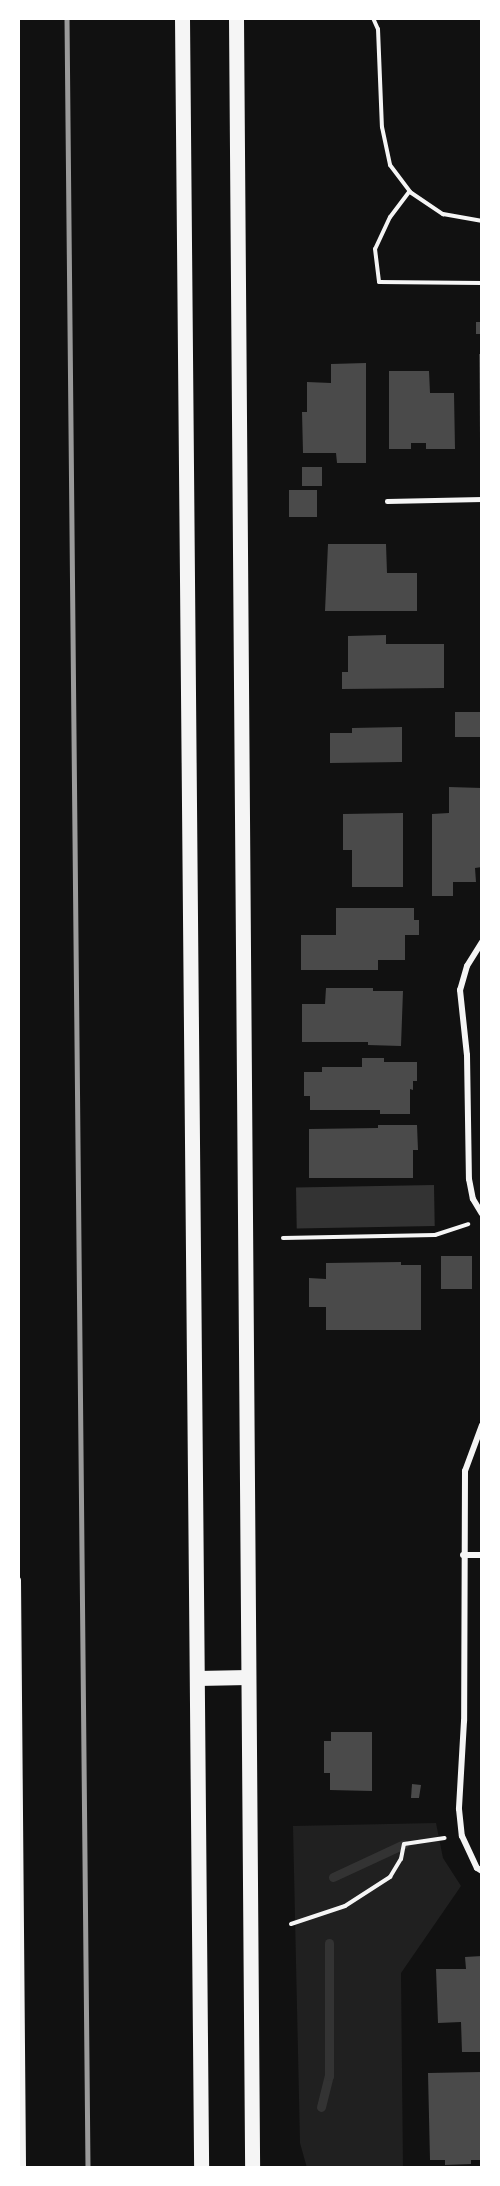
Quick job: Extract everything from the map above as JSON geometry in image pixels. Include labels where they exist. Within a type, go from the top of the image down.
[{"type":"main road","points":[[182,18],[201,2168]]},
{"type":"main road","points":[[236,18],[252,2168]]},
{"type":"main road","points":[[196,1678],[248,1677]]},
{"type":"street","points":[[481,942],[467,966],[460,990],[467,1055],[469,1179],[472,1199],[482,1214]]},
{"type":"street","points":[[482,1425],[465,1471],[463,1555],[465,1721],[459,1809],[462,1836],[477,1868],[482,1871]]},
{"type":"street","points":[[463,1555],[482,1555]]},
{"type":"street","points":[[18,1580],[23,2168]]},
{"type":"lane","points":[[387,501],[482,499]]},
{"type":"path","points":[[373,18],[378,29],[382,127],[390,165],[410,192],[443,214],[482,221]]},
{"type":"path","points":[[410,192],[390,217],[375,249],[379,282],[482,283]]},
{"type":"path","points":[[283,1238],[435,1234],[473,1221]]},
{"type":"path","points":[[291,1924],[345,1906],[390,1877],[400,1859],[404,1844],[462,1836]]},
{"type":"shaded area","points":[[434,1185],[435,1226],[297,1228],[296,1187]]},
{"type":"shaded area","points":[[436,1823],[443,1858],[461,1886],[401,1973],[403,2168],[307,2168],[300,2143],[293,1826]]},
{"type":"building","points":[[476,322],[482,322],[482,334],[476,334]]},
{"type":"building","points":[[479,354],[482,354],[482,440],[480,440]]},
{"type":"building","points":[[366,363],[366,463],[337,463],[336,453],[303,453],[302,412],[307,412],[307,382],[331,383],[331,364]]},
{"type":"building","points":[[389,371],[429,371],[430,393],[454,393],[455,449],[426,449],[426,443],[411,443],[411,449],[389,449]]},
{"type":"building","points":[[302,467],[322,467],[322,486],[302,486]]},
{"type":"building","points":[[289,490],[317,490],[317,517],[289,517]]},
{"type":"building","points":[[328,544],[386,544],[387,573],[417,573],[417,611],[325,611]]},
{"type":"building","points":[[386,635],[386,644],[444,644],[444,688],[342,689],[342,672],[348,672],[348,636]]},
{"type":"building","points":[[455,712],[482,712],[482,737],[455,737]]},
{"type":"building","points":[[402,727],[402,762],[330,763],[330,733],[352,733],[352,728]]},
{"type":"building","points":[[449,787],[482,788],[482,867],[475,868],[476,882],[453,882],[453,896],[432,896],[432,814],[449,813]]},
{"type":"building","points":[[403,813],[403,887],[352,887],[352,850],[343,850],[343,814]]},
{"type":"building","points":[[336,908],[414,908],[414,920],[419,920],[419,935],[405,935],[405,960],[378,960],[378,970],[301,970],[301,935],[336,935]]},
{"type":"building","points":[[326,988],[373,988],[373,991],[403,991],[401,1046],[368,1045],[368,1042],[302,1042],[302,1004],[325,1004]]},
{"type":"building","points":[[362,1058],[384,1058],[384,1062],[417,1062],[417,1081],[413,1081],[413,1090],[410,1089],[410,1114],[380,1114],[380,1110],[310,1110],[310,1096],[304,1096],[304,1072],[322,1072],[322,1067],[362,1067]]},
{"type":"building","points":[[378,1125],[417,1125],[418,1150],[413,1150],[413,1178],[309,1178],[309,1129],[378,1128]]},
{"type":"building","points":[[441,1256],[472,1256],[472,1289],[441,1289]]},
{"type":"building","points":[[401,1262],[401,1265],[421,1265],[421,1330],[326,1330],[326,1307],[309,1307],[309,1278],[326,1279],[326,1263]]},
{"type":"building","points":[[331,1732],[372,1732],[372,1791],[330,1790],[330,1773],[324,1773],[324,1741],[331,1741]]},
{"type":"building","points":[[412,1784],[421,1785],[419,1798],[411,1798]]},
{"type":"building","points":[[482,1956],[482,2052],[462,2052],[461,2022],[438,2023],[436,1969],[466,1969],[465,1957]]},
{"type":"building","points":[[482,2072],[482,2160],[471,2160],[471,2164],[445,2165],[445,2160],[430,2160],[428,2073]]},
{"type":"waterway","points":[[333,1877],[404,1844]]},
{"type":"waterway","points":[[321,2107],[329,2076],[329,1943]]},
{"type":"railway","points":[[67,18],[88,2168]]}]
